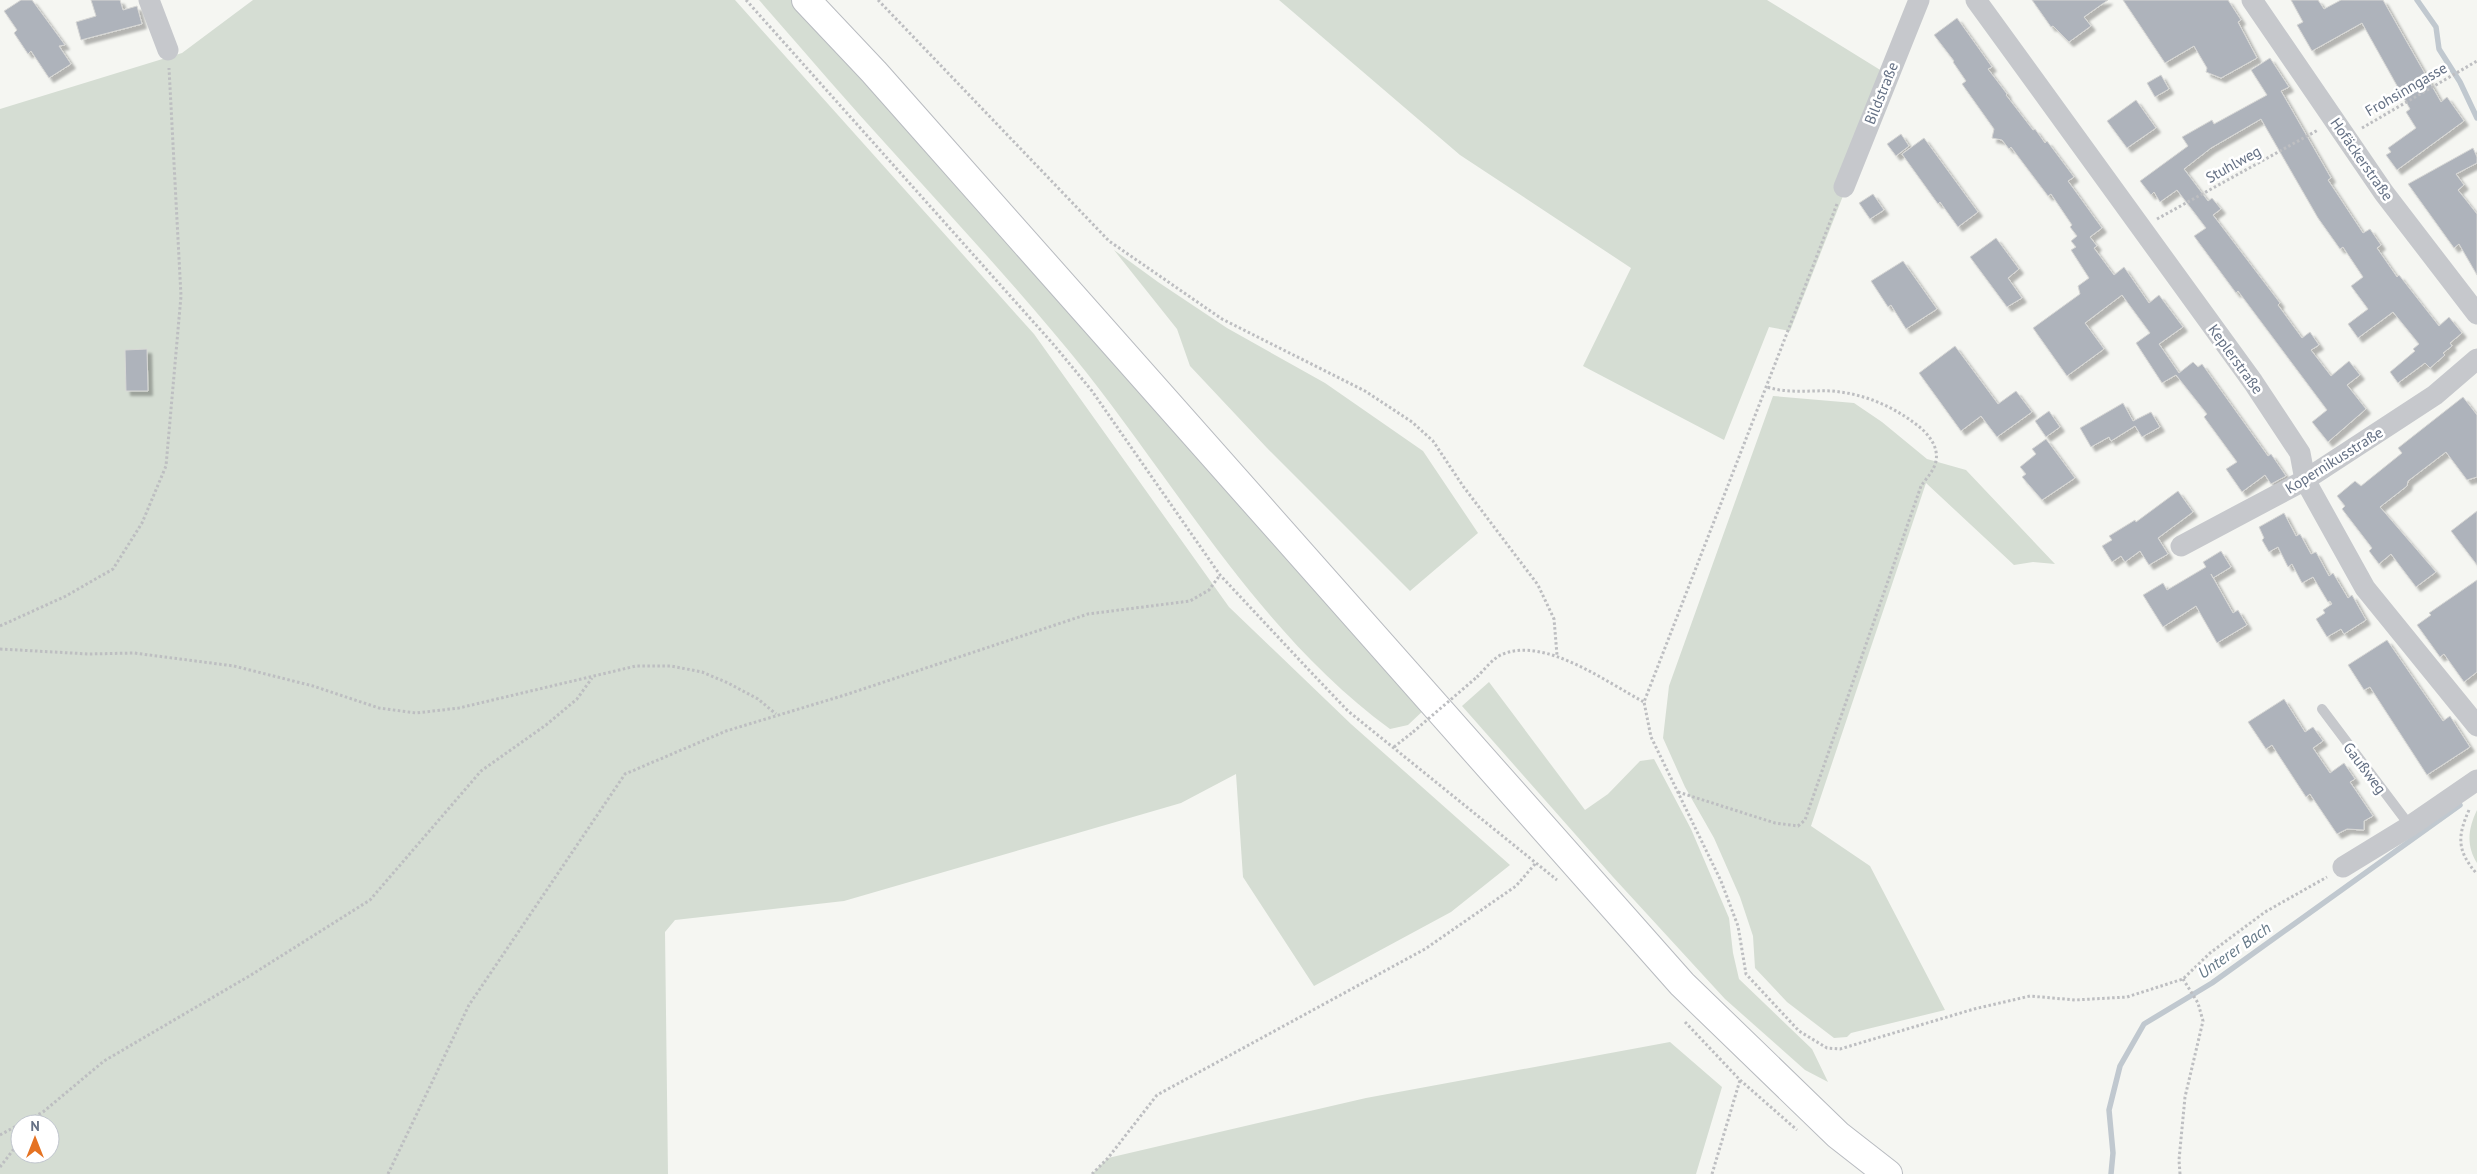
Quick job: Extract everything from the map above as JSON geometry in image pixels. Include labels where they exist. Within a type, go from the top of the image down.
[{"type":"main road","points":[[806,0],[880,80],[1682,984],[1838,1134],[1888,1174]]},
{"type":"street","points":[[149,0],[168,50]]},
{"type":"street","name":"Bildstraße","points":[[1844,187],[1919,0]]},
{"type":"street","name":"Keplerstraße","points":[[1976,0],[2253,382],[2300,453],[2305,480],[2365,588],[2477,726]]},
{"type":"street","name":"Hofäckerstraße","points":[[2252,0],[2384,193],[2475,309]]},
{"type":"street","name":"Kopernikusstraße","points":[[2181,546],[2305,480],[2434,395],[2477,359]]},
{"type":"street","points":[[2344,867],[2410,826],[2477,780]]},
{"type":"lane","name":"Gaußweg","points":[[2322,709],[2410,826]]},
{"type":"path","points":[[746,0],[1054,345],[1114,422],[1220,575],[1348,711],[1562,886]]},
{"type":"path","points":[[878,0],[1109,241],[1222,319],[1365,391],[1412,422],[1434,441],[1463,486],[1538,585],[1554,619],[1557,655]]},
{"type":"path","points":[[0,626],[66,596],[113,569],[142,523],[166,466],[181,296],[168,50]]},
{"type":"path","name":"Frohsinngasse","points":[[2341,129],[2448,78],[2477,61]]},
{"type":"path","name":"Stuhlweg","points":[[2141,228],[2341,129]]},
{"type":"path","points":[[1844,187],[1644,702],[1651,737],[1728,899],[1738,926],[1746,974],[1799,1031],[1827,1048],[1840,1049],[1974,1008],[2030,996],[2076,1000],[2127,997],[2183,979],[2210,953],[2265,912],[2344,867]]},
{"type":"path","points":[[1678,792],[1775,823],[1798,826],[1805,820],[1922,486],[1936,466],[1936,445],[1924,430],[1897,409],[1864,396],[1832,391],[1783,392],[1767,387]]},
{"type":"path","points":[[388,1174],[469,1005],[625,774],[726,731],[776,714],[845,695],[1088,614],[1190,601],[1209,590],[1220,575]]},
{"type":"path","points":[[1394,747],[1477,677],[1501,654],[1528,648],[1557,655],[1644,702]]},
{"type":"path","points":[[0,649],[89,654],[134,653],[234,666],[313,686],[379,708],[416,713],[459,708],[592,678],[603,672],[636,666],[679,667],[702,672],[728,683],[758,699],[776,714]]},
{"type":"path","points":[[39,1114],[104,1061],[251,975],[370,900],[480,771],[546,725],[577,699],[592,678]]},
{"type":"path","points":[[2477,780],[2471,804],[2462,825],[2460,842],[2464,857],[2477,874]]},
{"type":"path","points":[[1092,1174],[1118,1146],[1157,1095],[1424,949],[1516,886],[1535,864]]},
{"type":"path","points":[[2180,1174],[2185,1097],[2203,1021],[2198,1003],[2183,979]]},
{"type":"path","points":[[1684,1021],[1740,1080],[1800,1133]]},
{"type":"path","points":[[1712,1174],[1740,1080]]},
{"type":"path","points":[[0,1167],[10,1154]]},
{"type":"shaded area","points":[[253,0],[735,0],[1034,334],[1229,607],[1351,724],[1510,865],[1451,912],[1314,986],[1243,877],[1236,774],[1181,803],[844,901],[675,920],[665,932],[668,1174],[0,1174],[0,109],[182,53]]},
{"type":"shaded area","points":[[759,0],[796,0],[1426,708],[1408,725],[1390,729],[1344,692],[1302,651],[1226,561],[1086,372],[1063,344],[992,261]]},
{"type":"shaded area","points":[[1279,0],[1767,0],[1890,76],[1790,331],[1769,327],[1724,440],[1583,366],[1631,268],[1460,155]]},
{"type":"shaded area","points":[[1114,250],[1227,328],[1325,383],[1423,451],[1478,533],[1410,591],[1267,448],[1190,366],[1177,329]]},
{"type":"shaded area","points":[[1773,396],[1854,403],[1882,422],[1927,459],[1966,470],[2055,564],[2033,562],[2014,565],[1926,483],[1811,826],[1870,866],[1945,1010],[1851,1033],[1847,1037],[1834,1038],[1787,1002],[1755,968],[1753,936],[1740,897],[1714,838],[1685,787],[1663,738],[1669,686]]},
{"type":"shaded area","points":[[1489,682],[1585,810],[1608,794],[1640,761],[1654,759],[1691,829],[1729,918],[1733,953],[1739,979],[1812,1049],[1828,1082],[1805,1070],[1725,999],[1613,877],[1462,706]]},
{"type":"shaded area","points":[[2477,810],[2477,863],[2471,850],[2470,830]]},
{"type":"shaded area","points":[[1670,1042],[1722,1087],[1696,1174],[1092,1174],[1108,1158],[1366,1098]]},
{"type":"building","points":[[21,0],[32,0],[65,45],[59,46],[71,64],[49,78],[31,51],[28,54],[14,33],[17,30],[4,11]]},
{"type":"building","points":[[91,0],[120,0],[123,10],[137,6],[142,24],[81,40],[76,22],[96,16]]},
{"type":"building","points":[[2032,0],[2108,0],[2084,17],[2091,26],[2069,42],[2053,26],[2051,27]]},
{"type":"building","points":[[2123,0],[2228,0],[2241,20],[2238,22],[2257,58],[2221,78],[2206,72],[2207,68],[2194,46],[2165,63]]},
{"type":"building","points":[[2291,0],[2318,0],[2324,9],[2341,0],[2383,0],[2441,102],[2447,97],[2464,121],[2397,170],[2386,155],[2391,152],[2388,148],[2416,128],[2406,112],[2410,109],[2362,23],[2312,51],[2297,25],[2303,22]]},
{"type":"building","points":[[1957,18],[1992,67],[1988,69],[2006,95],[2033,130],[2035,129],[2045,143],[2047,141],[2074,177],[2068,181],[2102,228],[2090,237],[2097,246],[2094,248],[2114,275],[2124,267],[2149,303],[2159,295],[2183,327],[2159,344],[2179,373],[2193,362],[2198,367],[2202,364],[2268,456],[2271,454],[2286,476],[2271,484],[2265,475],[2242,492],[2226,469],[2237,462],[2204,417],[2207,414],[2176,375],[2162,383],[2136,343],[2150,333],[2122,295],[2085,323],[2104,349],[2067,376],[2033,328],[2080,294],[2078,286],[2089,278],[2071,250],[2076,247],[2071,241],[2077,236],[2070,227],[2072,225],[2051,194],[2048,196],[2011,147],[2009,149],[2002,140],[1992,138],[1994,129],[1962,84],[1966,81],[1954,61],[1934,35]]},
{"type":"building","points":[[2270,58],[2289,87],[2281,91],[2331,178],[2328,180],[2363,233],[2370,229],[2381,245],[2377,248],[2397,277],[2399,275],[2439,326],[2449,317],[2462,333],[2450,343],[2452,346],[2443,353],[2445,355],[2430,368],[2425,363],[2398,383],[2390,372],[2415,351],[2413,349],[2419,344],[2393,312],[2358,338],[2348,324],[2368,309],[2351,286],[2363,277],[2343,247],[2340,249],[2318,218],[2261,119],[2211,148],[2184,169],[2208,201],[2212,198],[2221,209],[2213,215],[2280,303],[2278,305],[2302,338],[2310,332],[2319,345],[2311,350],[2331,376],[2349,361],[2360,375],[2347,385],[2366,409],[2328,442],[2312,422],[2327,410],[2238,291],[2236,293],[2194,236],[2206,228],[2177,190],[2160,202],[2154,192],[2151,195],[2140,181],[2188,146],[2182,137],[2212,120],[2214,124],[2267,95],[2251,70]]},
{"type":"building","points":[[2161,75],[2169,89],[2155,97],[2147,83]]},
{"type":"building","points":[[2136,100],[2156,128],[2127,148],[2107,121]]},
{"type":"building","points":[[1901,134],[1909,146],[1896,156],[1887,144]]},
{"type":"building","points":[[1924,138],[1978,212],[1958,227],[1940,202],[1938,204],[1902,154]]},
{"type":"building","points":[[2473,148],[2477,157],[2477,163],[2456,174],[2464,185],[2458,190],[2477,214],[2477,275],[2459,244],[2454,248],[2408,184]]},
{"type":"building","points":[[1873,194],[1884,210],[1870,219],[1859,203]]},
{"type":"building","points":[[1996,238],[2019,269],[2008,278],[2022,298],[2007,307],[1970,257]]},
{"type":"building","points":[[1903,261],[1937,309],[1906,329],[1891,305],[1888,307],[1871,281]]},
{"type":"building","points":[[1955,346],[1998,404],[2016,391],[2032,412],[1997,437],[1981,416],[1961,431],[1919,373]]},
{"type":"building","points":[[147,349],[148,391],[126,391],[125,350]]},
{"type":"building","points":[[2463,397],[2477,415],[2477,477],[2467,480],[2446,452],[2408,481],[2407,486],[2380,507],[2436,572],[2416,587],[2391,554],[2379,564],[2369,551],[2372,548],[2342,509],[2345,506],[2337,496],[2355,481],[2361,486],[2402,453],[2398,448]]},
{"type":"building","points":[[2123,403],[2133,421],[2151,412],[2160,427],[2142,437],[2135,426],[2111,441],[2109,437],[2091,447],[2080,428]]},
{"type":"building","points":[[2049,411],[2060,427],[2046,437],[2035,421]]},
{"type":"building","points":[[2046,439],[2075,478],[2042,500],[2022,477],[2026,474],[2020,467],[2036,454],[2032,449]]},
{"type":"building","points":[[2178,491],[2193,512],[2158,538],[2168,554],[2149,565],[2140,551],[2125,562],[2121,556],[2112,562],[2102,546],[2112,540],[2109,536],[2135,520],[2136,522]]},
{"type":"building","points":[[2477,511],[2477,565],[2451,531]]},
{"type":"building","points":[[2284,513],[2296,536],[2300,534],[2311,554],[2316,552],[2329,576],[2333,573],[2348,598],[2352,595],[2366,620],[2344,634],[2341,629],[2327,637],[2316,619],[2325,613],[2323,610],[2332,604],[2330,601],[2328,602],[2313,577],[2302,583],[2292,564],[2288,567],[2278,547],[2269,552],[2262,540],[2264,538],[2259,527]]},
{"type":"building","points":[[2221,551],[2231,567],[2213,578],[2233,613],[2238,610],[2247,625],[2217,643],[2196,606],[2163,627],[2143,595],[2163,583],[2167,590],[2206,567],[2203,562]]},
{"type":"building","points":[[2477,580],[2477,672],[2464,682],[2444,654],[2440,657],[2417,625],[2431,615],[2429,613]]},
{"type":"building","points":[[2387,640],[2443,721],[2450,716],[2470,747],[2427,775],[2370,687],[2364,690],[2348,665]]},
{"type":"building","points":[[2284,699],[2305,732],[2313,727],[2323,741],[2313,748],[2330,773],[2344,763],[2355,779],[2350,782],[2373,816],[2364,821],[2364,830],[2347,829],[2337,834],[2310,794],[2306,797],[2272,745],[2266,749],[2248,722]]},
{"type":"waterway","name":"Unterer Bach","points":[[2417,0],[2436,27],[2439,49],[2460,82],[2477,118]]},
{"type":"waterway","name":"Unterer Bach","points":[[2111,1174],[2113,1153],[2109,1110],[2120,1066],[2144,1024],[2212,983],[2460,805]]}]
